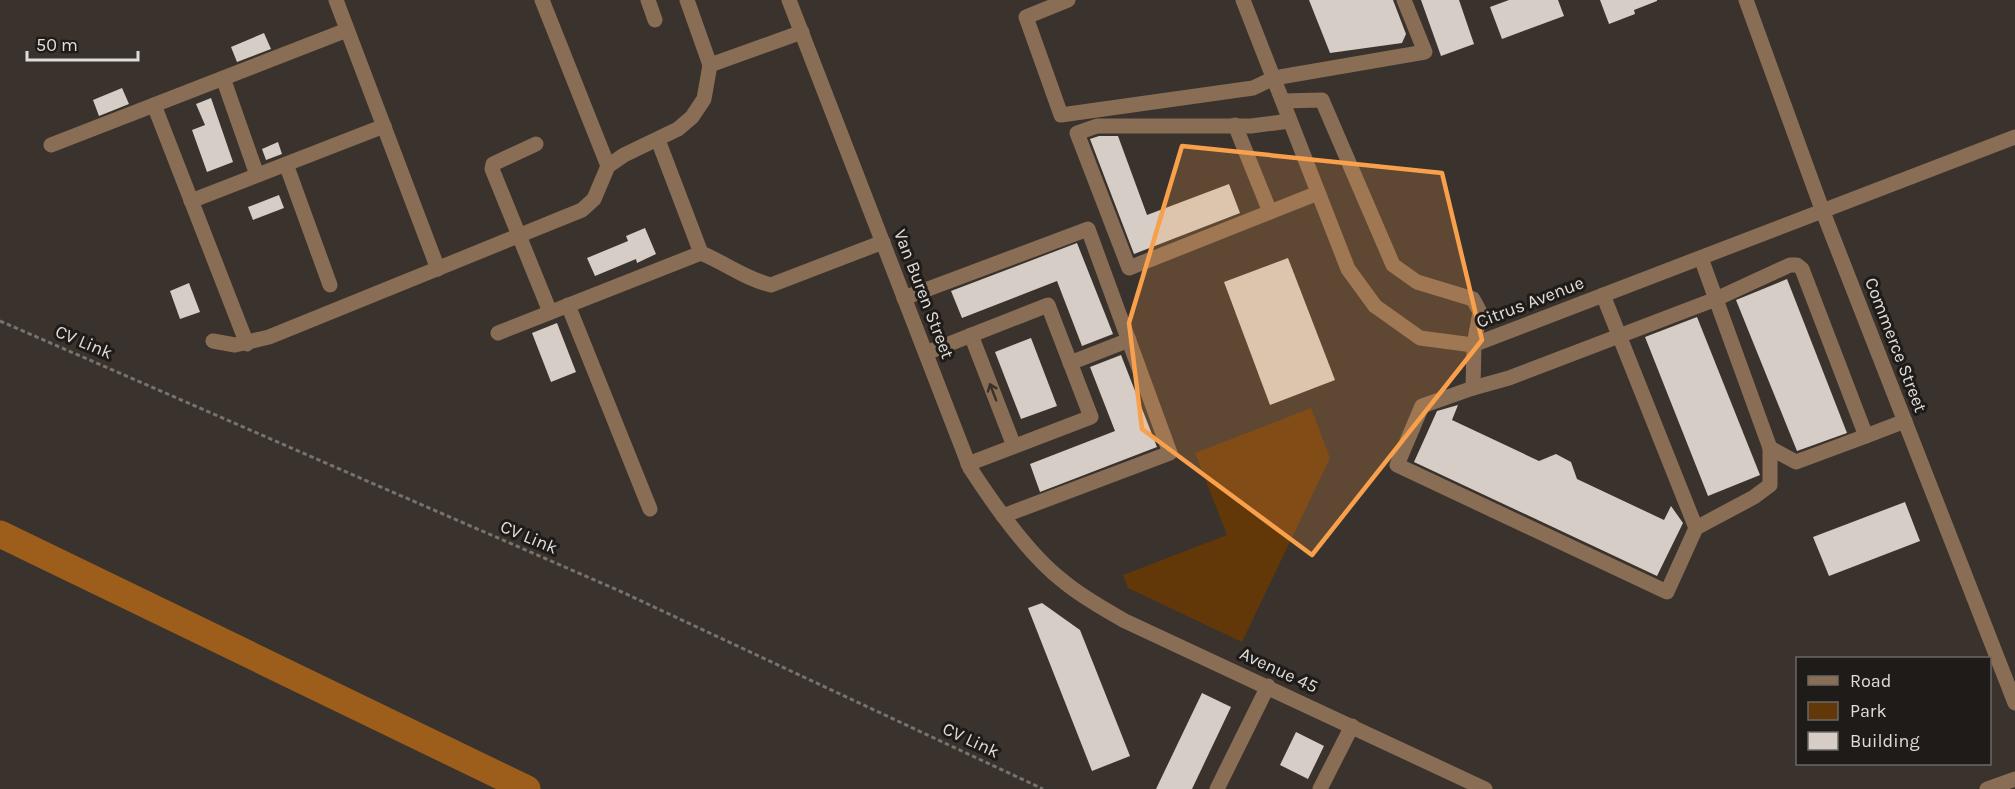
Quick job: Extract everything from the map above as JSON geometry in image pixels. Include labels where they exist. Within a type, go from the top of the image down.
[{"type":"street","points":[[336,0],[438,269]]},
{"type":"street","points":[[542,0],[608,166]]},
{"type":"street","points":[[648,0],[655,20]]},
{"type":"street","points":[[213,341],[235,345],[247,344],[582,210],[594,199],[608,166],[624,155],[678,129],[692,117],[704,99],[710,64],[687,0]]},
{"type":"street","name":"Van Buren Street","points":[[789,0],[968,464],[1003,516],[1061,580]]},
{"type":"street","points":[[1068,0],[1026,17],[1061,115],[1253,88],[1274,78],[1425,52],[1404,0]]},
{"type":"street","name":"Citrus Avenue","points":[[1243,0],[1348,269],[1375,306],[1420,338],[1474,345],[2015,137]]},
{"type":"street","name":"Commerce Street","points":[[1746,0],[1823,212],[2015,703]]},
{"type":"street","points":[[51,145],[347,30]]},
{"type":"street","points":[[710,64],[802,32]]},
{"type":"street","points":[[223,78],[257,175]]},
{"type":"street","points":[[1282,101],[1322,100],[1393,265],[1417,282],[1473,299],[1480,312],[1474,345],[1473,388]]},
{"type":"street","points":[[154,105],[247,344]]},
{"type":"street","points":[[1290,121],[1251,126],[1097,126],[1077,133],[1129,268],[1318,192]]},
{"type":"street","points":[[1234,125],[1270,212]]},
{"type":"street","points":[[191,201],[384,126]]},
{"type":"street","points":[[658,140],[701,253],[756,281],[771,285],[883,242]]},
{"type":"street","points":[[536,144],[493,164],[492,169],[550,312]]},
{"type":"street","points":[[286,164],[330,285]]},
{"type":"street","points":[[904,298],[1089,229],[1170,453],[1003,516]]},
{"type":"street","points":[[498,333],[701,253]]},
{"type":"street","points":[[1701,258],[1716,299],[1770,448],[1770,485],[1754,497],[1696,528],[1667,592],[1397,465],[1422,406],[1509,378],[1716,299],[1790,265],[1797,265],[1866,436]]},
{"type":"street","points":[[1603,295],[1696,528]]},
{"type":"street","points":[[568,305],[650,509]]},
{"type":"street","points":[[926,354],[1048,305],[1090,417],[968,464]]},
{"type":"street","points":[[971,335],[1014,446]]},
{"type":"street","points":[[1070,363],[1129,340]]},
{"type":"street","points":[[1770,448],[1796,462],[1905,421]]},
{"type":"street","name":"Avenue 45","points":[[1061,580],[1091,602],[1125,621],[1485,789]]},
{"type":"street","points":[[1217,789],[1268,686]]},
{"type":"street","points":[[1320,789],[1352,726]]},
{"type":"street","points":[[1996,788],[2015,779]]},
{"type":"path","name":"CV Link","points":[[0,321],[622,592],[1043,789]]},
{"type":"highlighted area","points":[[1182,146],[1442,173],[1482,340],[1312,555],[1142,429],[1129,323]]},
{"type":"green space","points":[[1311,408],[1330,458],[1242,642],[1128,588],[1123,575],[1227,535],[1195,453]]},
{"type":"building","points":[[1309,0],[1393,0],[1406,34],[1402,43],[1330,53]]},
{"type":"building","points":[[1421,0],[1459,0],[1474,44],[1441,56]]},
{"type":"building","points":[[1509,0],[1558,0],[1564,16],[1502,39],[1490,7]]},
{"type":"building","points":[[1600,0],[1657,1],[1634,10],[1635,14],[1609,24]]},
{"type":"building","points":[[264,33],[271,49],[237,62],[231,47]]},
{"type":"building","points":[[122,88],[129,104],[99,116],[93,100]]},
{"type":"building","points":[[211,98],[233,162],[207,172],[192,130],[205,125],[196,104]]},
{"type":"building","points":[[1099,136],[1118,136],[1147,215],[1229,184],[1240,213],[1134,254],[1090,139]]},
{"type":"building","points":[[278,142],[282,154],[266,160],[262,149]]},
{"type":"building","points":[[279,195],[284,208],[253,220],[248,207]]},
{"type":"building","points":[[645,228],[656,254],[637,263],[636,259],[595,276],[587,258],[628,241],[626,236]]},
{"type":"building","points":[[1077,243],[1113,334],[1082,346],[1057,281],[962,318],[951,291]]},
{"type":"building","points":[[1288,258],[1335,380],[1270,405],[1224,282]]},
{"type":"building","points":[[1787,279],[1847,433],[1797,451],[1736,300]]},
{"type":"building","points":[[189,283],[200,312],[180,319],[170,291]]},
{"type":"building","points":[[1697,317],[1760,475],[1708,496],[1645,337]]},
{"type":"building","points":[[557,323],[576,372],[551,382],[532,333]]},
{"type":"building","points":[[1031,338],[1057,406],[1021,419],[995,352]]},
{"type":"building","points":[[1121,355],[1157,447],[1040,492],[1030,464],[1115,431],[1090,367]]},
{"type":"building","points":[[1458,405],[1452,420],[1539,461],[1556,454],[1571,462],[1577,479],[1664,520],[1671,506],[1683,523],[1657,576],[1414,462],[1437,411]]},
{"type":"building","points":[[1905,502],[1920,541],[1829,576],[1813,537]]},
{"type":"building","points":[[1042,603],[1080,630],[1130,756],[1092,771],[1028,608]]},
{"type":"building","points":[[1202,693],[1231,707],[1192,789],[1156,789]]},
{"type":"building","points":[[1296,732],[1324,746],[1308,779],[1280,765]]},
{"type":"waterway","points":[[0,534],[527,789]]}]
